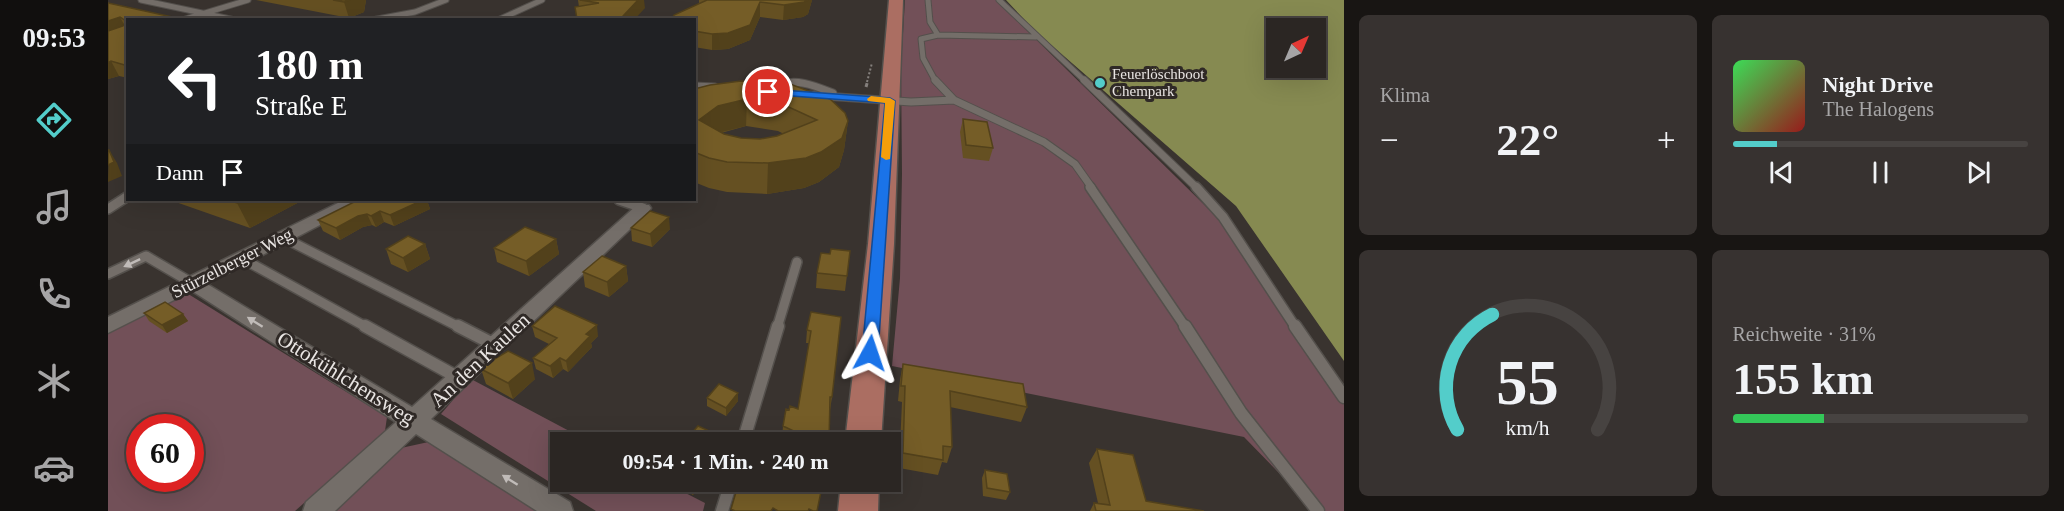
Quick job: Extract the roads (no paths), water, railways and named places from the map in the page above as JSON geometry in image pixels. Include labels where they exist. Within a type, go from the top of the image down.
[{"type":"main road","points":[[864,432],[896,0]]},
{"type":"main road","points":[[858,511],[859,492]]},
{"type":"street","name":"Stürzelberger Weg","points":[[108,326],[354,201]]},
{"type":"street","name":"An den Kaulen","points":[[316,511],[643,208]]},
{"type":"street","name":"Ottokühlchensweg","points":[[192,283],[560,511]]},
{"type":"lane","points":[[141,0],[226,18]]},
{"type":"lane","points":[[189,18],[249,0]]},
{"type":"lane","points":[[383,18],[415,12],[446,0]]},
{"type":"lane","points":[[502,18],[542,0]]},
{"type":"lane","points":[[928,0],[930,22],[938,35]]},
{"type":"lane","points":[[999,0],[1193,183],[1222,217],[1344,397]]},
{"type":"lane","points":[[1036,37],[938,35],[921,39],[920,56],[931,76],[954,100],[1044,142],[1075,164],[1152,276],[1240,412],[1318,511]]},
{"type":"lane","points":[[777,93],[778,85],[789,81],[804,83],[843,97]]},
{"type":"lane","points":[[696,86],[722,88]]},
{"type":"lane","points":[[768,92],[788,93]]},
{"type":"lane","points":[[800,94],[911,102],[954,100]]},
{"type":"lane","points":[[108,209],[126,197]]},
{"type":"lane","points":[[622,201],[643,208]]},
{"type":"lane","points":[[282,237],[495,345]]},
{"type":"lane","points":[[108,274],[146,256],[192,283]]},
{"type":"lane","points":[[241,258],[459,378]]},
{"type":"lane","points":[[746,432],[796,262]]},
{"type":"lane","points":[[722,511],[728,492]]},
{"type":"place","name":"Feuerlöschboot Chempark","points":[[1100,83]]}]
